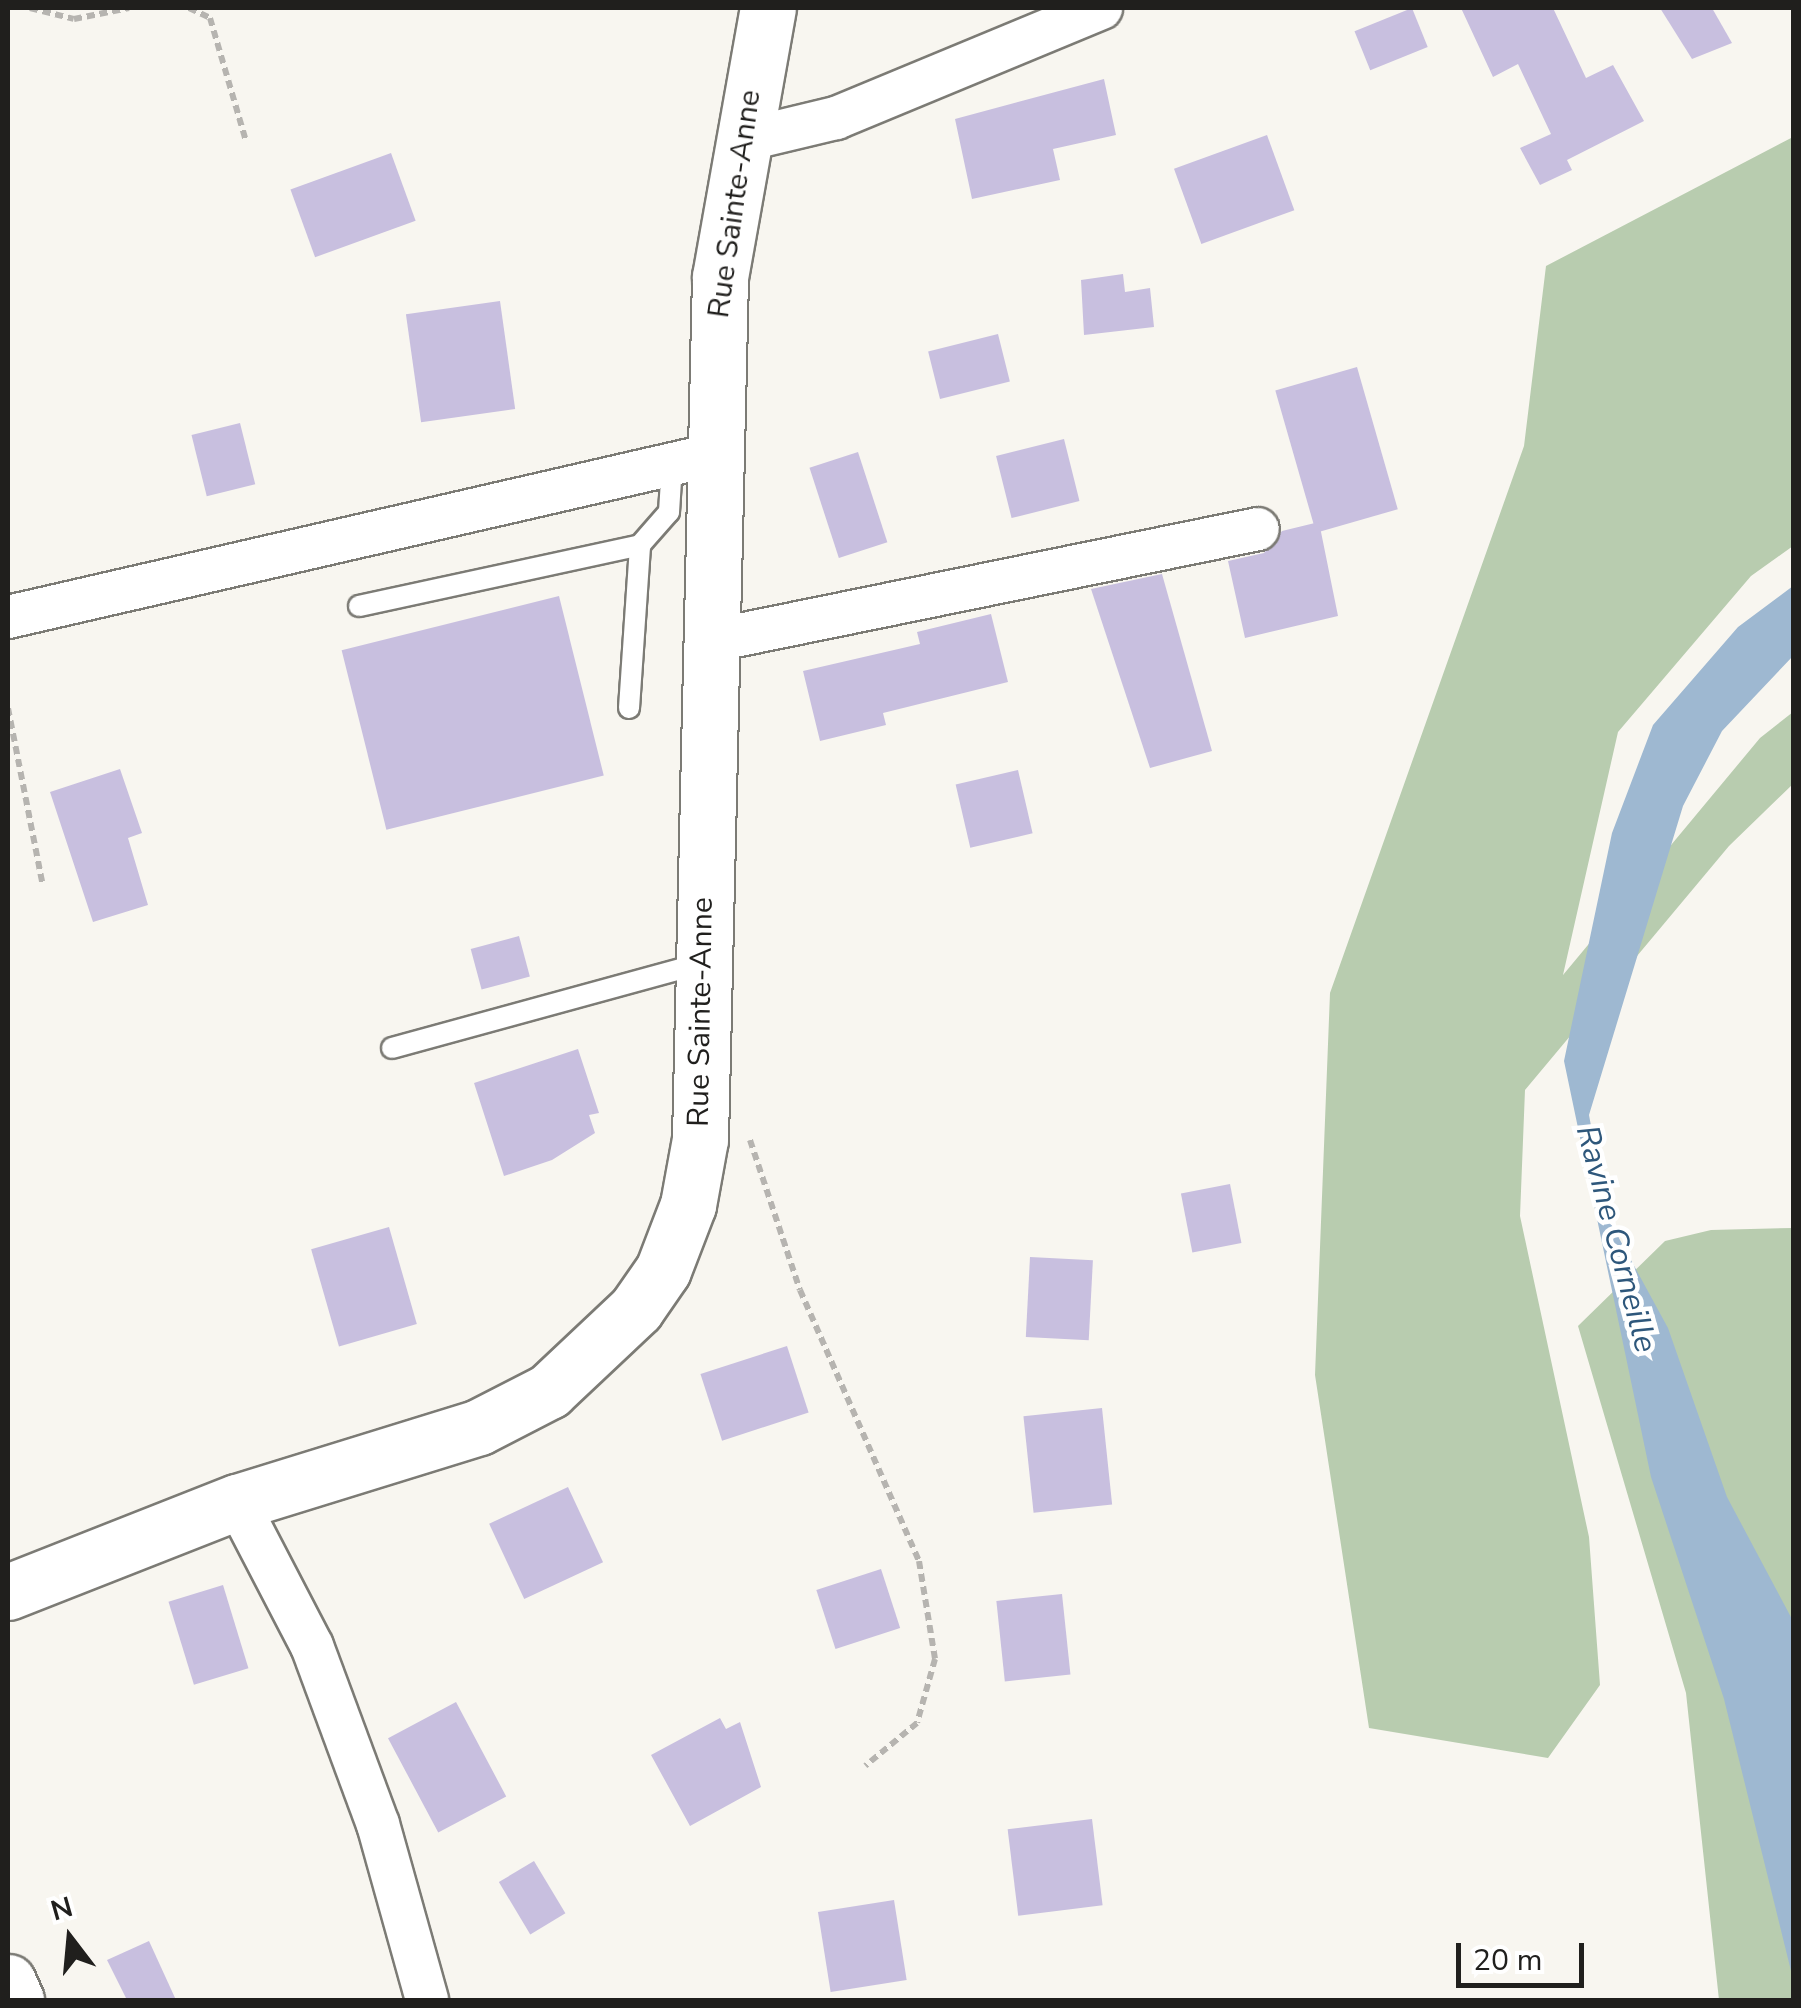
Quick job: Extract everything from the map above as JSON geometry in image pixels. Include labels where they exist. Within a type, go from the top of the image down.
[{"type":"main road","name":"Rue Sainte-Anne","points":[[8,1592],[237,1502],[480,1427],[549,1392],[592,1354],[664,1270],[688,1205],[702,1074],[701,963],[710,642],[692,460],[740,141],[768,8]]},
{"type":"main road","points":[[8,1982],[16,2000]]},
{"type":"street","points":[[740,141],[836,118],[1101,8]]},
{"type":"street","points":[[8,617],[692,460]]},
{"type":"street","points":[[710,642],[1258,529]]},
{"type":"street","points":[[237,1502],[312,1646],[378,1824],[427,2000]]},
{"type":"lane","points":[[629,708],[640,546],[669,512],[692,460]]},
{"type":"lane","points":[[359,606],[640,546]]},
{"type":"lane","points":[[392,1048],[701,963]]},
{"type":"path","points":[[30,8],[74,20],[129,8]]},
{"type":"path","points":[[189,8],[210,18],[246,142]]},
{"type":"path","points":[[8,708],[43,886]]},
{"type":"path","points":[[702,1074],[749,1136],[800,1290],[919,1562],[935,1659],[918,1723],[864,1766]]},
{"type":"green space","points":[[1793,137],[1793,546],[1751,576],[1618,732],[1563,975],[1760,738],[1793,712],[1793,784],[1729,846],[1525,1090],[1520,1216],[1589,1537],[1600,1685],[1548,1758],[1369,1728],[1315,1375],[1330,993],[1524,446],[1546,266]]},
{"type":"green space","points":[[1793,1228],[1793,2000],[1719,2000],[1686,1693],[1578,1326],[1665,1241],[1711,1230]]},
{"type":"water","name":"Ravine Corneille","points":[[1793,586],[1793,656],[1722,731],[1683,806],[1589,1115],[1608,1218],[1668,1328],[1727,1497],[1793,1621],[1793,1979],[1724,1699],[1651,1477],[1564,1061],[1612,833],[1653,725],[1738,627]]},
{"type":"building","points":[[1412,8],[1428,47],[1370,70],[1355,31]]},
{"type":"building","points":[[1461,8],[1553,8],[1586,78],[1613,65],[1644,121],[1567,160],[1572,170],[1540,185],[1520,148],[1551,134],[1518,64],[1493,77]]},
{"type":"building","points":[[1660,8],[1712,8],[1732,43],[1692,59]]},
{"type":"building","points":[[1104,79],[1116,135],[1053,149],[1060,180],[972,199],[955,119]]},
{"type":"building","points":[[1267,135],[1294,210],[1201,244],[1174,169]]},
{"type":"building","points":[[391,153],[416,221],[315,257],[290,190]]},
{"type":"building","points":[[1123,274],[1125,292],[1150,288],[1154,327],[1084,335],[1081,280]]},
{"type":"building","points":[[500,301],[515,409],[421,422],[406,314]]},
{"type":"building","points":[[998,334],[1010,382],[940,399],[928,351]]},
{"type":"building","points":[[1357,367],[1398,509],[1316,533],[1275,390]]},
{"type":"building","points":[[240,423],[255,484],[207,496],[191,435]]},
{"type":"building","points":[[1064,439],[1079,501],[1012,518],[996,456]]},
{"type":"building","points":[[858,452],[887,542],[839,558],[809,468]]},
{"type":"building","points":[[1319,522],[1338,616],[1245,638],[1228,561],[1264,553],[1282,531]]},
{"type":"building","points":[[1162,574],[1212,751],[1150,768],[1091,589]]},
{"type":"building","points":[[559,596],[604,776],[386,830],[342,650]]},
{"type":"building","points":[[991,614],[1008,682],[883,713],[886,725],[820,741],[803,671],[920,644],[917,632]]},
{"type":"building","points":[[120,769],[142,833],[128,838],[148,905],[93,922],[50,792]]},
{"type":"building","points":[[1018,770],[1033,833],[970,848],[956,784]]},
{"type":"building","points":[[519,936],[530,977],[482,990],[471,949]]},
{"type":"building","points":[[578,1049],[599,1113],[589,1115],[595,1133],[552,1160],[504,1176],[474,1083]]},
{"type":"building","points":[[1230,1184],[1241,1243],[1192,1252],[1181,1194]]},
{"type":"building","points":[[389,1227],[417,1324],[339,1346],[311,1249]]},
{"type":"building","points":[[1030,1257],[1093,1260],[1089,1340],[1026,1337]]},
{"type":"building","points":[[787,1346],[809,1413],[722,1441],[700,1374]]},
{"type":"building","points":[[1102,1408],[1112,1504],[1034,1513],[1023,1416]]},
{"type":"building","points":[[568,1487],[603,1562],[524,1599],[489,1524]]},
{"type":"building","points":[[881,1569],[900,1628],[835,1649],[816,1590]]},
{"type":"building","points":[[223,1585],[248,1668],[194,1685],[168,1602]]},
{"type":"building","points":[[1062,1594],[1070,1675],[1005,1681],[996,1601]]},
{"type":"building","points":[[456,1702],[506,1796],[438,1833],[388,1738]]},
{"type":"building","points":[[720,1718],[726,1729],[740,1722],[761,1787],[690,1826],[651,1755]]},
{"type":"building","points":[[1092,1819],[1103,1905],[1018,1916],[1008,1829]]},
{"type":"building","points":[[534,1861],[565,1913],[530,1934],[499,1882]]},
{"type":"building","points":[[894,1900],[907,1980],[831,1992],[818,1912]]},
{"type":"building","points":[[149,1941],[176,2000],[127,2000],[107,1960]]}]
